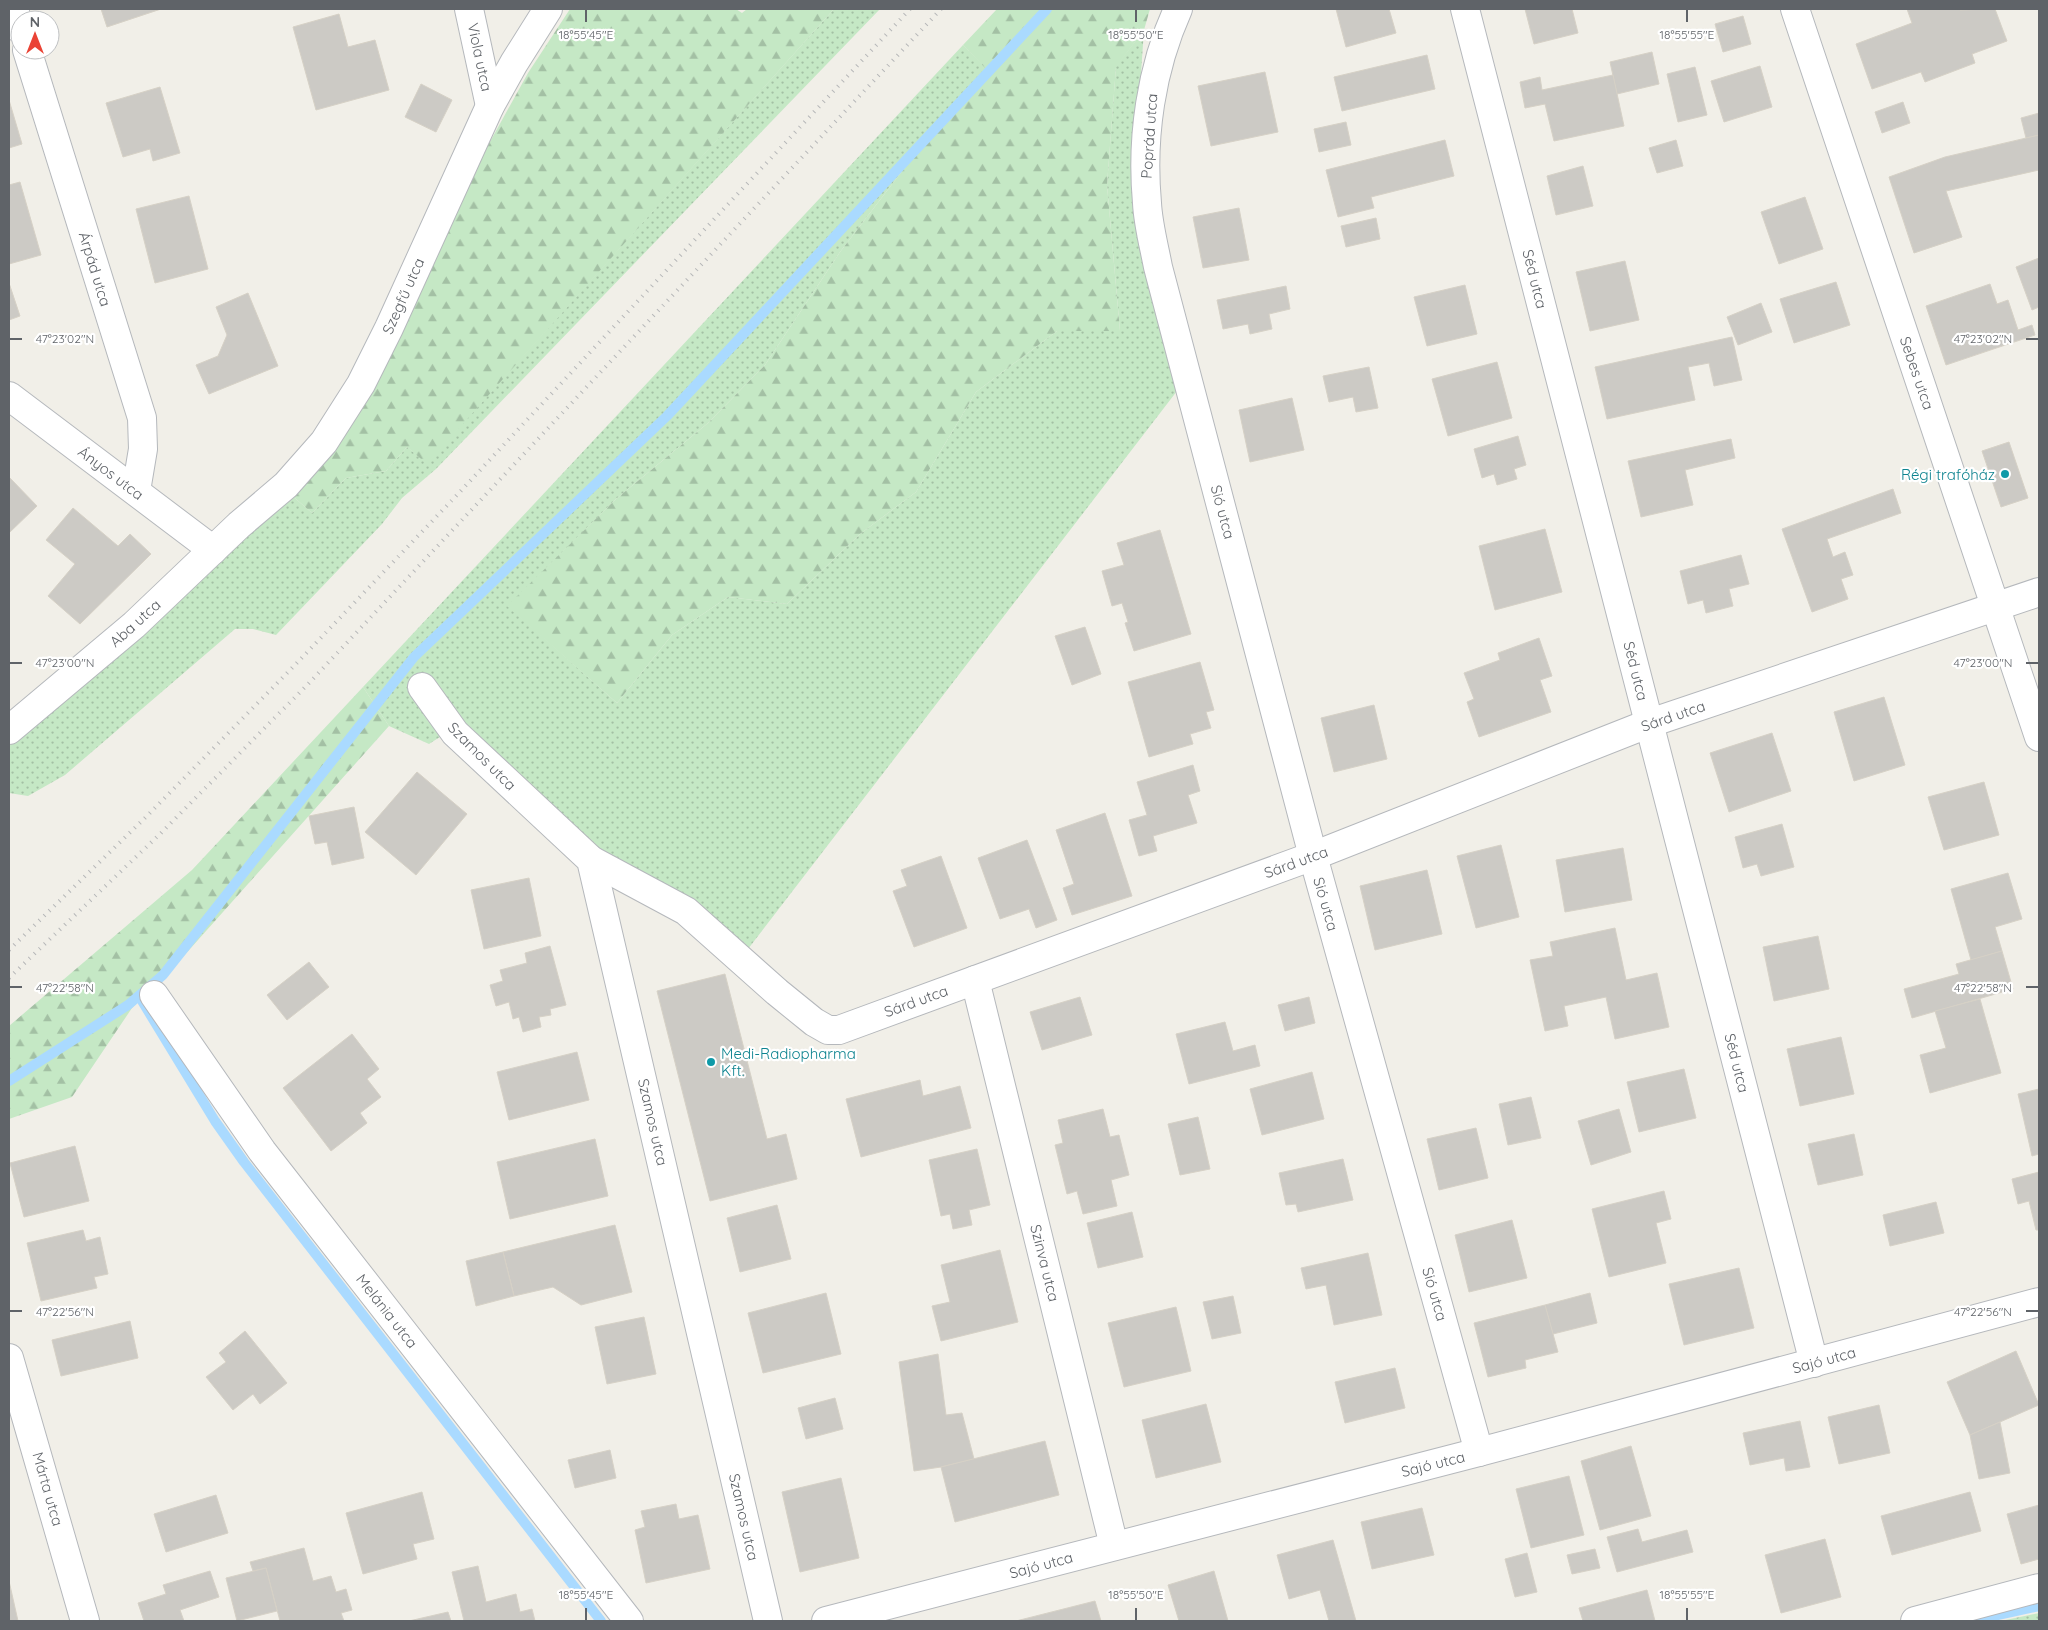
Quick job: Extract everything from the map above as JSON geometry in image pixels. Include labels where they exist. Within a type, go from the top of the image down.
[{"type":"street","name":"Viola utca","points":[[469,9],[490,106]]},
{"type":"street","name":"Szegfű utca","points":[[212,550],[286,485],[324,442],[350,400],[389,328],[490,106],[548,9]]},
{"type":"street","name":"Poprád utca","points":[[1158,266],[1147,204],[1145,162],[1153,79],[1164,40],[1178,9]]},
{"type":"street","name":"Séd utca","points":[[1465,9],[1814,1363]]},
{"type":"street","name":"Sebes utca","points":[[1794,9],[2039,736]]},
{"type":"street","name":"Árpád utca","points":[[30,60],[142,418],[143,449],[136,491]]},
{"type":"street","name":"Sió utca","points":[[1158,266],[1313,856],[1480,1452]]},
{"type":"street","name":"Ányos utca","points":[[9,396],[212,550]]},
{"type":"street","name":"Aba utca","points":[[9,730],[134,625],[212,550]]},
{"type":"street","name":"Sárd utca","points":[[591,860],[686,911],[777,992],[814,1022],[828,1030],[839,1030],[1313,856],[1650,723],[1996,607],[2035,589]]},
{"type":"street","name":"Szamos utca","points":[[422,687],[456,733],[591,860],[768,1621]]},
{"type":"street","name":"Szinva utca","points":[[975,980],[1114,1546]]},
{"type":"street","name":"Melánia utca","points":[[154,995],[262,1150],[629,1621]]},
{"type":"street","name":"Sajó utca","points":[[826,1621],[1480,1452],[2039,1302]]},
{"type":"street","name":"Márta utca","points":[[9,1358],[86,1621]]},
{"type":"street","points":[[1914,1621],[2039,1588]]},
{"type":"green space","points":[[570,9],[736,9],[742,13],[747,9],[834,9],[427,464],[407,447],[386,471],[346,478],[312,513],[289,493],[446,230],[486,149],[528,73]]},
{"type":"green space","points":[[834,9],[880,9],[436,469],[402,498],[382,524],[276,635],[253,629],[235,629],[65,775],[28,796],[9,793],[9,746],[127,648],[289,493],[312,513],[346,478],[386,471],[407,447],[427,463]]},
{"type":"green space","points":[[997,9],[1150,9],[1144,30],[1116,67],[1107,185],[1120,331],[1057,331],[976,392],[916,492],[860,534],[787,604],[728,597],[672,635],[617,703],[507,606],[616,499],[708,423],[765,365],[840,252],[913,157],[991,74],[963,45]]},
{"type":"green space","points":[[1144,30],[1137,130],[1177,391],[748,949],[593,849],[457,726],[429,744],[389,726],[363,687],[963,45],[991,73],[913,157],[840,252],[765,365],[708,423],[616,499],[508,606],[617,703],[672,635],[728,597],[787,604],[860,534],[916,492],[976,392],[1057,331],[1120,331],[1107,185],[1116,66]]},
{"type":"green space","points":[[363,687],[389,726],[165,977],[132,1008],[72,1097],[9,1119],[9,1026],[192,870]]},
{"type":"green space","points":[[2039,1613],[2039,1621],[2001,1621]]},
{"type":"building","points":[[101,9],[161,9],[107,27]]},
{"type":"building","points":[[1336,9],[1389,9],[1396,33],[1346,47]]},
{"type":"building","points":[[1525,9],[1572,9],[1578,33],[1534,44]]},
{"type":"building","points":[[1907,9],[1995,9],[2007,41],[1972,54],[1975,63],[1925,82],[1921,72],[1872,89],[1856,44],[1912,23]]},
{"type":"building","points":[[339,14],[348,47],[375,40],[389,90],[316,110],[293,27]]},
{"type":"building","points":[[1743,16],[1751,44],[1723,52],[1715,24]]},
{"type":"building","points":[[1652,52],[1659,84],[1617,94],[1610,62]]},
{"type":"building","points":[[1427,55],[1435,89],[1342,111],[1334,77]]},
{"type":"building","points":[[1760,66],[1772,107],[1724,122],[1711,81]]},
{"type":"building","points":[[1695,67],[1707,115],[1678,122],[1667,74]]},
{"type":"building","points":[[1265,72],[1278,132],[1211,146],[1198,86]]},
{"type":"building","points":[[1613,75],[1624,126],[1554,141],[1545,104],[1525,108],[1520,82],[1540,77],[1542,90]]},
{"type":"building","points":[[421,84],[452,100],[436,132],[405,117]]},
{"type":"building","points":[[160,87],[180,153],[153,161],[150,149],[123,157],[106,103]]},
{"type":"building","points":[[9,100],[22,144],[9,148]]},
{"type":"building","points":[[1903,102],[1910,123],[1882,133],[1875,112]]},
{"type":"building","points":[[2039,113],[2039,135],[2026,138],[2021,118]]},
{"type":"building","points":[[1346,122],[1351,145],[1319,152],[1314,129]]},
{"type":"building","points":[[2039,135],[2039,170],[1946,191],[1962,237],[1914,253],[1889,177],[1945,157]]},
{"type":"building","points":[[1445,140],[1454,176],[1371,197],[1374,208],[1338,217],[1326,170]]},
{"type":"building","points":[[1676,140],[1683,166],[1657,173],[1649,148]]},
{"type":"building","points":[[1583,166],[1593,206],[1556,215],[1547,176]]},
{"type":"building","points":[[20,182],[41,255],[9,264],[9,185]]},
{"type":"building","points":[[189,196],[208,269],[155,283],[136,209]]},
{"type":"building","points":[[1805,197],[1823,249],[1779,264],[1761,212]]},
{"type":"building","points":[[1239,208],[1249,260],[1203,268],[1193,217]]},
{"type":"building","points":[[1376,218],[1380,239],[1346,247],[1341,226]]},
{"type":"building","points":[[2039,258],[2039,307],[2032,310],[2016,267]]},
{"type":"building","points":[[1625,261],[1639,320],[1590,331],[1576,272]]},
{"type":"building","points":[[1836,282],[1850,325],[1794,343],[1780,299]]},
{"type":"building","points":[[9,283],[20,316],[9,320]]},
{"type":"building","points":[[1990,284],[1997,304],[2008,300],[2018,330],[2032,325],[2035,335],[1946,365],[1926,306]]},
{"type":"building","points":[[1465,285],[1477,334],[1427,346],[1414,297]]},
{"type":"building","points":[[1286,286],[1290,309],[1269,314],[1272,329],[1250,334],[1248,324],[1223,329],[1217,300]]},
{"type":"building","points":[[248,293],[278,366],[209,394],[196,365],[218,356],[227,335],[216,307]]},
{"type":"building","points":[[1761,303],[1772,332],[1738,345],[1727,317]]},
{"type":"building","points":[[1732,337],[1742,380],[1714,386],[1709,363],[1688,367],[1695,400],[1607,419],[1595,367]]},
{"type":"building","points":[[1497,362],[1512,418],[1448,436],[1432,379]]},
{"type":"building","points":[[1369,367],[1378,408],[1356,412],[1353,397],[1329,402],[1323,376]]},
{"type":"building","points":[[1292,398],[1304,450],[1250,462],[1239,410]]},
{"type":"building","points":[[1518,436],[1526,465],[1514,469],[1517,479],[1497,485],[1494,474],[1482,478],[1474,449]]},
{"type":"building","points":[[1731,439],[1735,458],[1685,470],[1693,505],[1641,517],[1628,461]]},
{"type":"building","name":"Régi trafóház","points":[[2009,442],[2028,498],[2001,507],[1982,451]]},
{"type":"building","points":[[9,477],[37,506],[9,533]]},
{"type":"building","points":[[1893,489],[1901,513],[1827,539],[1833,557],[1845,552],[1853,575],[1841,579],[1848,599],[1812,612],[1782,529]]},
{"type":"building","points":[[73,508],[118,546],[130,534],[151,554],[80,624],[48,596],[75,564],[46,540]]},
{"type":"building","points":[[1545,529],[1562,592],[1495,610],[1479,546]]},
{"type":"building","points":[[1160,530],[1191,634],[1134,651],[1125,623],[1128,622],[1122,603],[1112,606],[1102,571],[1124,565],[1117,543]]},
{"type":"building","points":[[1741,555],[1749,584],[1729,589],[1733,606],[1706,613],[1703,600],[1688,604],[1680,571]]},
{"type":"building","points":[[1085,627],[1101,674],[1072,685],[1055,636]]},
{"type":"building","points":[[1539,638],[1552,676],[1540,680],[1551,712],[1479,737],[1467,702],[1474,699],[1464,673],[1500,660],[1498,653]]},
{"type":"building","points":[[1200,662],[1214,710],[1206,712],[1211,728],[1190,734],[1193,744],[1149,757],[1128,682]]},
{"type":"building","points":[[1884,697],[1905,765],[1854,781],[1834,712]]},
{"type":"building","points":[[1374,705],[1387,759],[1334,772],[1321,718]]},
{"type":"building","points":[[1772,733],[1791,791],[1729,812],[1710,753]]},
{"type":"building","points":[[1193,765],[1200,791],[1188,795],[1197,823],[1153,836],[1157,851],[1139,856],[1129,820],[1147,815],[1137,782]]},
{"type":"building","points":[[417,772],[467,814],[416,875],[365,832]]},
{"type":"building","points":[[1984,782],[1999,835],[1944,850],[1928,797]]},
{"type":"building","points":[[354,807],[364,858],[332,865],[327,842],[315,844],[309,816]]},
{"type":"building","points":[[1105,813],[1132,896],[1072,915],[1063,888],[1074,884],[1056,830]]},
{"type":"building","points":[[1782,824],[1794,867],[1761,876],[1757,864],[1743,868],[1735,837]]},
{"type":"building","points":[[1027,840],[1057,920],[1036,928],[1029,909],[1000,919],[978,858]]},
{"type":"building","points":[[1501,845],[1519,917],[1476,928],[1457,856]]},
{"type":"building","points":[[1623,848],[1632,900],[1565,912],[1556,860]]},
{"type":"building","points":[[941,856],[967,928],[914,947],[893,891],[907,886],[901,870]]},
{"type":"building","points":[[1427,870],[1442,934],[1375,950],[1360,886]]},
{"type":"building","points":[[2008,873],[2022,919],[1995,927],[2002,951],[1971,960],[1951,889]]},
{"type":"building","points":[[529,878],[541,936],[484,949],[471,890]]},
{"type":"building","points":[[1615,928],[1626,980],[1657,973],[1669,1027],[1615,1039],[1606,997],[1564,1006],[1568,1026],[1545,1031],[1530,960],[1553,956],[1550,942]]},
{"type":"building","points":[[1818,936],[1829,989],[1774,1001],[1763,947]]},
{"type":"building","points":[[550,946],[566,1005],[550,1009],[551,1015],[539,1017],[541,1027],[523,1032],[519,1017],[513,1019],[509,1002],[496,1006],[490,985],[503,981],[500,970],[527,963],[525,953]]},
{"type":"building","points":[[2002,951],[2013,989],[1912,1018],[1904,989],[1959,974],[1956,964]]},
{"type":"building","points":[[309,962],[329,987],[287,1020],[267,995]]},
{"type":"building","name":"Medi-Radiopharma Kft.","points":[[725,974],[767,1139],[786,1134],[797,1179],[710,1201],[657,991]]},
{"type":"building","points":[[1080,997],[1092,1035],[1042,1050],[1030,1012]]},
{"type":"building","points":[[1309,997],[1315,1023],[1285,1031],[1278,1005]]},
{"type":"building","points":[[1980,999],[2001,1073],[1930,1093],[1920,1055],[1946,1048],[1935,1011]]},
{"type":"building","points":[[1225,1022],[1233,1051],[1255,1045],[1260,1066],[1189,1084],[1176,1034]]},
{"type":"building","points":[[352,1034],[379,1069],[367,1079],[381,1097],[360,1113],[367,1123],[331,1151],[283,1088]]},
{"type":"building","points":[[1841,1037],[1854,1094],[1800,1106],[1787,1049]]},
{"type":"building","points":[[577,1052],[589,1100],[509,1120],[497,1072]]},
{"type":"building","points":[[1684,1069],[1696,1118],[1639,1132],[1627,1082]]},
{"type":"building","points":[[1312,1072],[1324,1119],[1262,1135],[1250,1089]]},
{"type":"building","points":[[920,1080],[923,1096],[960,1086],[971,1128],[861,1157],[846,1099]]},
{"type":"building","points":[[2039,1089],[2039,1154],[2032,1156],[2018,1094]]},
{"type":"building","points":[[1531,1097],[1541,1138],[1508,1145],[1499,1104]]},
{"type":"building","points":[[1103,1109],[1110,1137],[1119,1135],[1129,1175],[1111,1180],[1117,1206],[1083,1214],[1077,1191],[1067,1194],[1055,1145],[1063,1143],[1058,1120]]},
{"type":"building","points":[[1619,1109],[1631,1152],[1591,1165],[1578,1121]]},
{"type":"building","points":[[1198,1117],[1210,1169],[1180,1175],[1168,1124]]},
{"type":"building","points":[[1476,1128],[1488,1178],[1439,1190],[1427,1139]]},
{"type":"building","points":[[1854,1134],[1863,1175],[1818,1185],[1808,1144]]},
{"type":"building","points":[[595,1139],[608,1196],[510,1219],[497,1162]]},
{"type":"building","points":[[75,1146],[89,1201],[24,1217],[10,1163]]},
{"type":"building","points":[[977,1149],[990,1205],[969,1210],[972,1225],[953,1229],[950,1214],[941,1216],[929,1160]]},
{"type":"building","points":[[1343,1159],[1353,1200],[1298,1212],[1296,1204],[1286,1205],[1279,1173]]},
{"type":"building","points":[[2039,1172],[2039,1230],[2036,1230],[2029,1201],[2018,1204],[2012,1179]]},
{"type":"building","points":[[1664,1191],[1671,1219],[1656,1223],[1666,1263],[1609,1277],[1592,1209]]},
{"type":"building","points":[[1936,1202],[1944,1233],[1890,1246],[1883,1215]]},
{"type":"building","points":[[777,1205],[791,1259],[740,1272],[727,1218]]},
{"type":"building","points":[[1132,1212],[1143,1257],[1098,1268],[1087,1223]]},
{"type":"building","points":[[1512,1220],[1527,1278],[1469,1292],[1455,1235]]},
{"type":"building","points":[[615,1225],[632,1292],[581,1305],[553,1287],[514,1296],[503,1252]]},
{"type":"building","points":[[83,1230],[86,1241],[100,1237],[108,1274],[94,1277],[97,1288],[41,1301],[27,1243]]},
{"type":"building","points":[[1000,1250],[1018,1322],[941,1341],[932,1306],[950,1302],[941,1265]]},
{"type":"building","points":[[503,1252],[514,1296],[476,1306],[466,1261]]},
{"type":"building","points":[[1368,1253],[1382,1315],[1334,1325],[1326,1285],[1306,1289],[1301,1268]]},
{"type":"building","points":[[1739,1268],[1754,1328],[1684,1345],[1669,1284]]},
{"type":"building","points":[[826,1293],[841,1354],[763,1373],[748,1313]]},
{"type":"building","points":[[1590,1293],[1597,1323],[1553,1334],[1545,1305]]},
{"type":"building","points":[[1233,1296],[1241,1333],[1212,1339],[1203,1302]]},
{"type":"building","points":[[1545,1305],[1558,1352],[1525,1360],[1526,1368],[1488,1377],[1474,1323]]},
{"type":"building","points":[[1176,1307],[1191,1371],[1124,1387],[1108,1323]]},
{"type":"building","points":[[644,1317],[656,1374],[607,1384],[595,1327]]},
{"type":"building","points":[[130,1321],[138,1358],[61,1376],[52,1340]]},
{"type":"building","points":[[245,1331],[287,1383],[260,1404],[253,1394],[233,1410],[206,1377],[226,1362],[219,1353]]},
{"type":"building","points":[[2016,1351],[2039,1405],[1970,1435],[1947,1382]]},
{"type":"building","points":[[938,1354],[946,1415],[962,1413],[974,1459],[914,1471],[899,1362]]},
{"type":"building","points":[[1395,1368],[1405,1408],[1345,1423],[1335,1382]]},
{"type":"building","points":[[835,1398],[843,1429],[806,1439],[798,1408]]},
{"type":"building","points":[[1206,1404],[1221,1462],[1156,1478],[1142,1420]]},
{"type":"building","points":[[1879,1405],[1890,1453],[1839,1464],[1828,1417]]},
{"type":"building","points":[[1800,1421],[1810,1467],[1786,1471],[1784,1458],[1750,1465],[1743,1433]]},
{"type":"building","points":[[2000,1422],[2010,1473],[1979,1479],[1970,1435]]},
{"type":"building","points":[[1045,1441],[1059,1495],[955,1522],[941,1467]]},
{"type":"building","points":[[1631,1446],[1651,1516],[1600,1530],[1581,1461]]},
{"type":"building","points":[[610,1450],[616,1478],[575,1488],[568,1460]]},
{"type":"building","points":[[1569,1476],[1584,1535],[1531,1548],[1516,1489]]},
{"type":"building","points":[[841,1478],[859,1558],[800,1572],[782,1492]]},
{"type":"building","points":[[422,1492],[434,1539],[413,1544],[417,1559],[363,1574],[346,1513]]},
{"type":"building","points":[[1970,1492],[1981,1531],[1892,1555],[1881,1516]]},
{"type":"building","points":[[216,1495],[228,1533],[166,1552],[154,1514]]},
{"type":"building","points":[[676,1504],[679,1519],[698,1515],[710,1569],[646,1583],[635,1530],[645,1527],[641,1511]]},
{"type":"building","points":[[2039,1505],[2039,1559],[2021,1564],[2007,1514]]},
{"type":"building","points":[[1422,1508],[1434,1555],[1372,1569],[1361,1522]]},
{"type":"building","points":[[1638,1529],[1642,1542],[1687,1530],[1693,1552],[1617,1572],[1607,1537]]},
{"type":"building","points":[[1825,1539],[1841,1597],[1781,1613],[1765,1555]]},
{"type":"building","points":[[1333,1540],[1356,1621],[1329,1621],[1320,1590],[1289,1599],[1277,1555]]},
{"type":"building","points":[[304,1548],[313,1581],[331,1576],[336,1592],[346,1589],[352,1610],[341,1613],[344,1621],[280,1621],[266,1568],[253,1571],[250,1562]]},
{"type":"building","points":[[1595,1549],[1600,1568],[1572,1574],[1567,1555]]},
{"type":"building","points":[[1527,1553],[1537,1592],[1515,1597],[1505,1559]]},
{"type":"building","points":[[478,1566],[486,1602],[516,1594],[520,1612],[532,1609],[535,1621],[464,1621],[452,1572]]},
{"type":"building","points":[[266,1568],[277,1611],[237,1621],[226,1578]]},
{"type":"building","points":[[210,1571],[219,1597],[180,1610],[184,1621],[144,1621],[138,1603],[166,1594],[163,1585]]},
{"type":"building","points":[[1214,1571],[1228,1621],[1179,1621],[1168,1585]]},
{"type":"building","points":[[9,1581],[18,1621],[9,1621]]},
{"type":"building","points":[[1647,1590],[1655,1621],[1583,1621],[1579,1608]]},
{"type":"building","points":[[1095,1601],[1101,1621],[1016,1621]]},
{"type":"building","points":[[448,1612],[451,1621],[409,1621]]},
{"type":"waterway","points":[[9,1081],[128,1005],[163,975],[414,657],[667,416],[1047,9]]},
{"type":"waterway","points":[[139,996],[215,1121],[244,1162],[601,1621]]},
{"type":"waterway","points":[[1970,1621],[2039,1606]]},
{"type":"railway","points":[[9,950],[148,815],[295,665],[457,495],[910,9]]},
{"type":"railway","points":[[9,978],[160,834],[311,681],[941,9]]},
{"type":"place","name":"Régi trafóház","points":[[2005,474]]},
{"type":"place","name":"Medi-Radiopharma Kft.","points":[[711,1062]]}]
